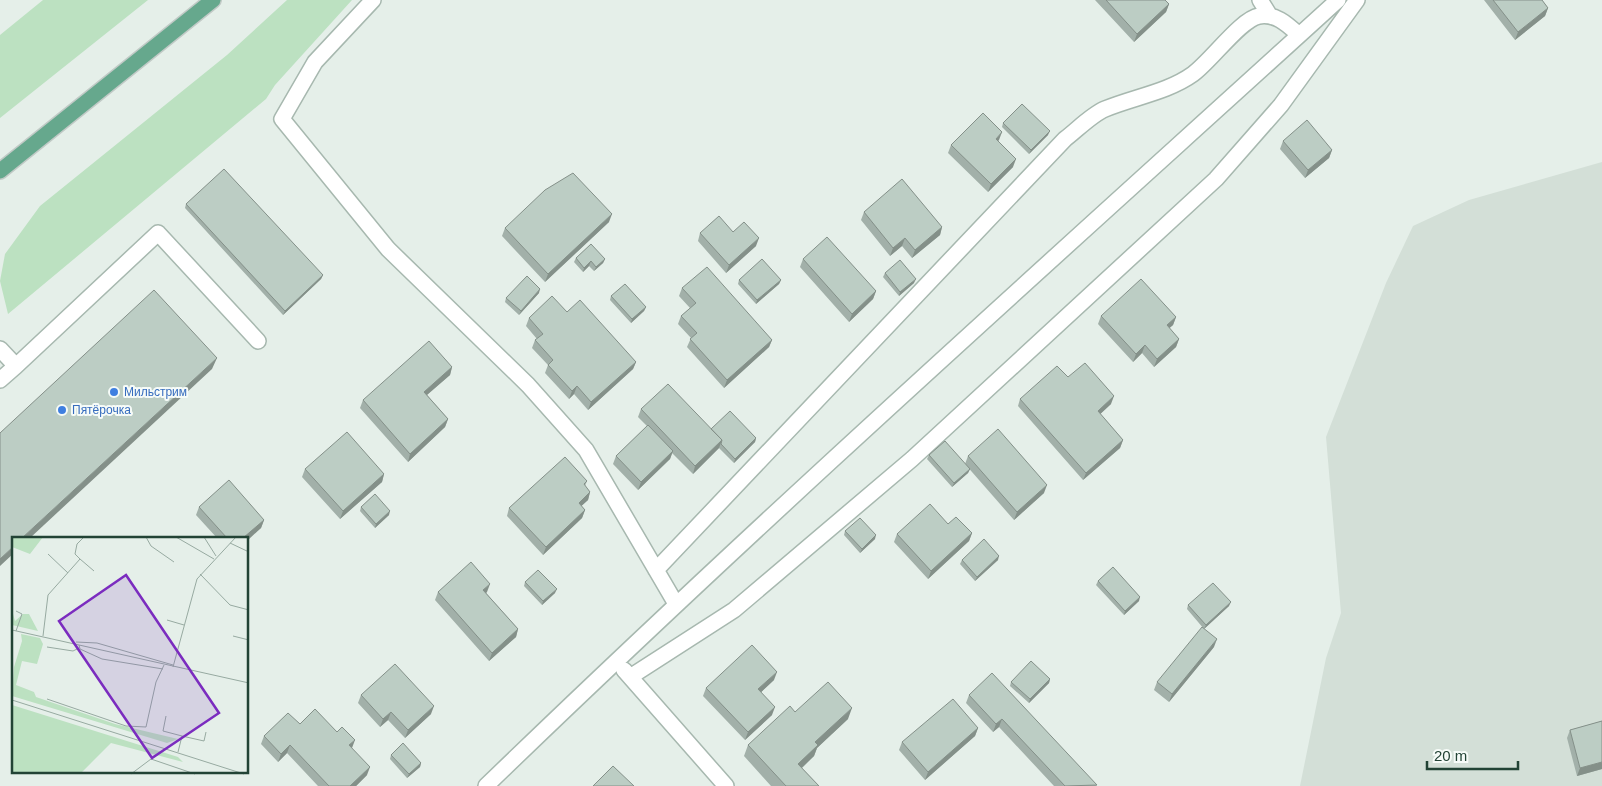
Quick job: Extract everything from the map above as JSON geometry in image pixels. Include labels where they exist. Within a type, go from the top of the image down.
[{"type":"main road","points":[[0,172],[213,0]]},
{"type":"street","points":[[373,0],[315,62],[282,119],[388,249],[528,385],[586,450],[676,604]]},
{"type":"street","points":[[1260,0],[1270,16]]},
{"type":"street","points":[[486,786],[616,660],[862,430],[1338,0]]},
{"type":"street","points":[[630,677],[734,610],[905,465],[1216,179],[1281,105],[1357,0]]},
{"type":"street","points":[[656,570],[1065,139],[1102,110],[1181,82],[1207,63],[1233,34],[1258,16],[1270,16],[1283,21],[1300,35]]},
{"type":"street","points":[[0,380],[158,234],[258,341]]},
{"type":"street","points":[[0,349],[16,366]]},
{"type":"street","points":[[616,660],[726,786]]},
{"type":"shaded area","points":[[1602,162],[1602,786],[1300,786],[1326,658],[1341,613],[1326,437],[1386,283],[1413,226],[1469,200]]},
{"type":"green space","points":[[43,0],[148,0],[0,118],[0,35]]},
{"type":"green space","points":[[287,0],[352,0],[275,85],[266,99],[8,314],[0,281],[5,254],[40,206],[227,55]]},
{"type":"building","points":[[1106,0],[1165,0],[1169,4],[1137,34]]},
{"type":"building","points":[[1493,0],[1542,0],[1548,8],[1518,32]]},
{"type":"building","points":[[1022,104],[1050,131],[1031,150],[1003,123]]},
{"type":"building","points":[[983,113],[1002,132],[996,139],[1016,159],[991,184],[951,145]]},
{"type":"building","points":[[1307,120],[1332,150],[1308,170],[1283,141]]},
{"type":"building","points":[[224,169],[323,275],[285,311],[186,204]]},
{"type":"building","points":[[573,173],[612,214],[548,274],[505,228],[545,190]]},
{"type":"building","points":[[902,179],[942,227],[915,250],[905,238],[893,248],[864,212]]},
{"type":"building","points":[[719,216],[733,232],[744,222],[759,238],[729,265],[700,233]]},
{"type":"building","points":[[827,237],[876,291],[852,314],[803,259]]},
{"type":"building","points":[[591,244],[605,259],[596,267],[591,261],[584,268],[576,258]]},
{"type":"building","points":[[762,259],[781,280],[757,300],[739,280]]},
{"type":"building","points":[[900,260],[916,279],[900,292],[885,273]]},
{"type":"building","points":[[707,267],[772,340],[727,380],[690,339],[697,333],[681,316],[696,303],[682,288]]},
{"type":"building","points":[[527,276],[540,289],[521,311],[506,298]]},
{"type":"building","points":[[1141,279],[1176,317],[1167,325],[1179,339],[1157,359],[1145,345],[1136,354],[1101,316]]},
{"type":"building","points":[[625,284],[646,307],[632,319],[611,296]]},
{"type":"building","points":[[154,290],[217,358],[23,537],[12,537],[12,548],[0,559],[0,433]]},
{"type":"building","points":[[552,296],[567,312],[580,300],[636,362],[591,402],[577,386],[572,391],[548,365],[553,360],[535,340],[543,334],[529,318]]},
{"type":"building","points":[[429,341],[452,367],[424,392],[448,419],[410,454],[363,400]]},
{"type":"building","points":[[1085,363],[1114,396],[1098,411],[1123,440],[1086,473],[1020,399],[1057,366],[1068,377]]},
{"type":"building","points":[[668,384],[722,440],[695,466],[641,409]]},
{"type":"building","points":[[730,411],[756,438],[735,459],[721,444],[722,440],[711,429]]},
{"type":"building","points":[[648,425],[673,451],[641,482],[616,456]]},
{"type":"building","points":[[998,429],[1047,485],[1017,512],[968,456]]},
{"type":"building","points":[[347,432],[384,474],[343,511],[305,469]]},
{"type":"building","points":[[945,441],[970,469],[954,483],[929,455]]},
{"type":"building","points":[[565,457],[587,481],[584,484],[590,492],[579,503],[585,510],[546,547],[509,508]]},
{"type":"building","points":[[229,480],[264,520],[244,537],[226,537],[199,507]]},
{"type":"building","points":[[375,494],[390,511],[376,524],[361,507]]},
{"type":"building","points":[[930,504],[948,524],[956,517],[972,533],[931,571],[897,534]]},
{"type":"building","points":[[860,518],[876,535],[862,549],[845,531]]},
{"type":"building","points":[[984,539],[999,556],[977,577],[962,560]]},
{"type":"building","points":[[471,562],[490,584],[483,590],[518,629],[492,653],[438,592]]},
{"type":"building","points":[[1113,567],[1140,597],[1125,611],[1098,581]]},
{"type":"building","points":[[538,570],[557,589],[543,601],[525,582]]},
{"type":"building","points":[[1213,583],[1231,602],[1206,625],[1188,605]]},
{"type":"building","points":[[1202,627],[1217,639],[1172,694],[1157,682]]},
{"type":"building","points":[[752,645],[777,672],[758,689],[775,707],[748,732],[706,688]]},
{"type":"building","points":[[1031,661],[1050,679],[1030,699],[1011,682]]},
{"type":"building","points":[[395,664],[434,706],[408,730],[391,712],[383,719],[361,695]]},
{"type":"building","points":[[992,673],[1097,785],[1065,786],[1002,719],[996,724],[969,695]]},
{"type":"building","points":[[828,682],[852,708],[815,742],[818,745],[798,764],[819,786],[786,786],[748,745],[790,706],[795,712]]},
{"type":"building","points":[[953,699],[978,728],[928,772],[902,742]]},
{"type":"building","points":[[315,709],[337,732],[342,727],[355,740],[349,745],[370,767],[350,786],[329,786],[290,745],[281,754],[264,736],[288,713],[300,724]]},
{"type":"building","points":[[1602,721],[1602,762],[1580,768],[1570,730]]},
{"type":"building","points":[[403,743],[421,763],[409,774],[391,755]]},
{"type":"building","points":[[613,766],[634,786],[593,786]]},
{"type":"place","name":"Мильстрим","points":[[114,392]]},
{"type":"place","name":"Пятёрочка","points":[[62,410]]}]
